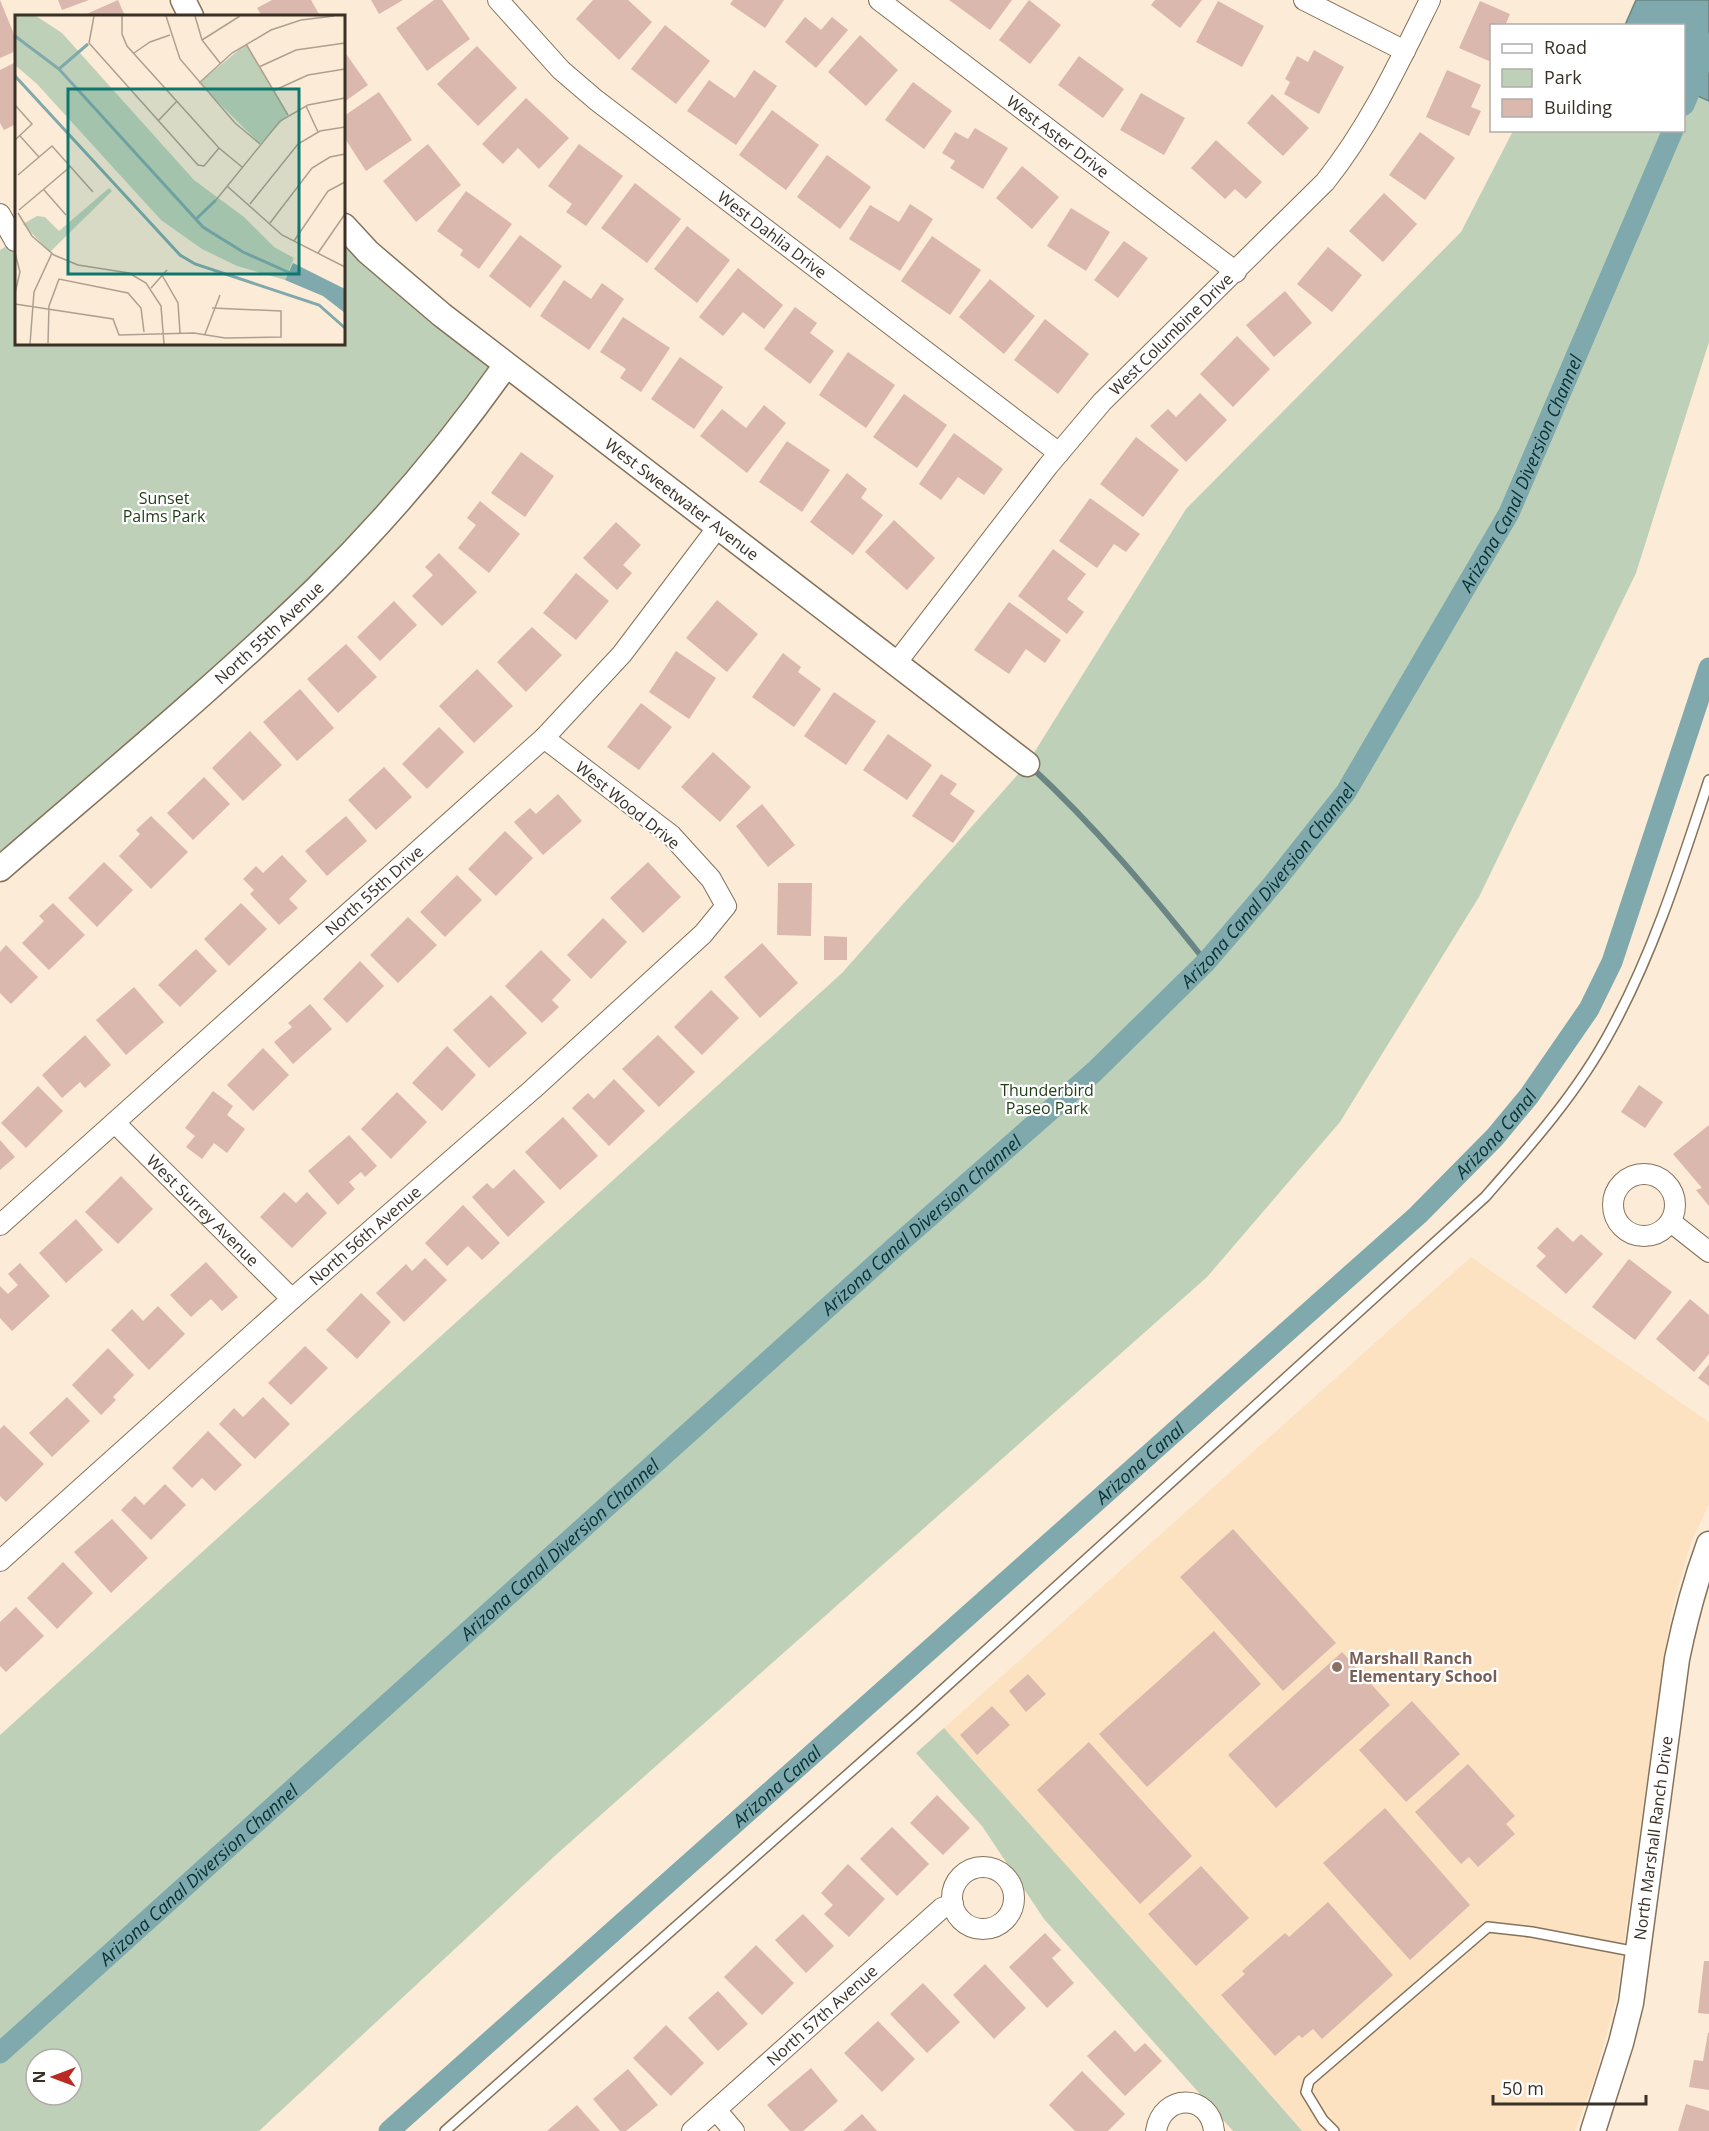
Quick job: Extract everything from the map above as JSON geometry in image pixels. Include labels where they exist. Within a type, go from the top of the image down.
[{"type":"street","points":[[183,0],[190,15]]},
{"type":"street","name":"West Dahlia Drive","points":[[498,0],[561,70],[596,100],[1059,453]]},
{"type":"street","name":"West Aster Drive","points":[[879,0],[1236,272]]},
{"type":"street","points":[[1304,0],[1405,51]]},
{"type":"street","name":"West Columbine Drive","points":[[897,662],[1059,453],[1102,402],[1325,182],[1343,159],[1381,100],[1430,0]]},
{"type":"street","points":[[0,214],[10,244]]},
{"type":"street","name":"West Sweetwater Avenue","points":[[345,227],[407,287],[506,365],[1028,764]]},
{"type":"street","name":"North 55th Avenue","points":[[0,869],[208,688],[317,588],[445,447],[506,365]]},
{"type":"street","name":"North 55th Drive","points":[[0,1225],[544,738],[622,654],[718,527]]},
{"type":"street","name":"West Wood Drive","points":[[544,738],[671,835],[711,879],[726,906]]},
{"type":"street","name":"North 56th Avenue","points":[[0,1561],[292,1299],[533,1089],[703,934],[726,906]]},
{"type":"street","name":"West Surrey Avenue","points":[[115,1123],[292,1299]]},
{"type":"street","points":[[1671,1222],[1709,1252]]},
{"type":"street","name":"North Marshall Ranch Drive","points":[[1593,2131],[1631,2003],[1677,1659],[1689,1606],[1709,1544]]},
{"type":"street","name":"North 57th Avenue","points":[[692,2131],[942,1908],[953,1904]]},
{"type":"street","points":[[1156,2131],[1163,2112],[1180,2102],[1190,2102],[1207,2112],[1212,2120],[1214,2131]]},
{"type":"street","points":[[716,2110],[734,2131]]},
{"type":"lane","points":[[445,2131],[933,1698],[1485,1197],[1535,1142],[1574,1090],[1611,1031],[1671,895],[1709,780]]},
{"type":"lane","points":[[1334,2131],[1323,2120],[1306,2092],[1309,2081],[1488,1927],[1532,1932],[1639,1952]]},
{"type":"shaded area","name":"Marshall Ranch Elementary School","points":[[1471,1257],[1709,1422],[1709,1504],[1690,1545],[1670,1617],[1616,2000],[1594,2080],[1575,2131],[1302,2131],[944,1728]]},
{"type":"green space","name":"Thunderbird Paseo Park","points":[[1685,90],[1709,101],[1709,342],[1636,573],[1479,897],[1340,1122],[1207,1277],[558,1853],[259,2131],[0,2131],[0,1735],[842,973],[1027,764],[1186,509],[1461,232],[1512,132],[1685,132]]},
{"type":"green space","name":"Sunset Palms Park","points":[[345,227],[506,365],[372,529],[0,869],[0,250],[15,241],[15,345],[345,345]]},
{"type":"green space","points":[[944,1728],[1302,2131],[1233,2131],[1044,1919],[982,1826],[916,1753]]},
{"type":"water","points":[[1636,0],[1709,0],[1709,101],[1685,90],[1685,24],[1625,24]]},
{"type":"building","points":[[0,0],[15,37],[15,51],[0,58]]},
{"type":"building","points":[[58,0],[89,0],[62,10]]},
{"type":"building","points":[[118,0],[125,15],[84,15]]},
{"type":"building","points":[[272,0],[311,0],[319,15],[261,15],[257,8]]},
{"type":"building","points":[[371,0],[403,0],[379,14]]},
{"type":"building","points":[[434,0],[442,0],[470,39],[427,71],[396,28]]},
{"type":"building","points":[[593,0],[628,0],[652,22],[619,60],[576,19]]},
{"type":"building","points":[[733,0],[784,0],[765,28],[730,4]]},
{"type":"building","points":[[949,0],[1012,0],[990,30]]},
{"type":"building","points":[[1029,0],[1061,25],[1030,64],[999,40]]},
{"type":"building","points":[[1155,0],[1202,0],[1180,28],[1151,5]]},
{"type":"building","points":[[1218,1],[1264,26],[1242,67],[1196,42]]},
{"type":"building","points":[[1480,1],[1510,14],[1506,24],[1490,24],[1489,61],[1459,48]]},
{"type":"building","points":[[805,17],[821,30],[832,17],[848,30],[816,68],[785,42]]},
{"type":"building","points":[[665,25],[710,61],[676,104],[631,69]]},
{"type":"building","points":[[860,35],[898,70],[866,106],[828,72]]},
{"type":"building","points":[[477,46],[517,88],[478,126],[437,84]]},
{"type":"building","points":[[1314,50],[1344,67],[1319,114],[1284,94],[1290,82],[1285,79],[1297,56],[1308,62]]},
{"type":"building","points":[[345,52],[368,85],[345,101]]},
{"type":"building","points":[[1079,56],[1124,89],[1103,118],[1058,85]]},
{"type":"building","points":[[15,62],[15,124],[4,130],[0,123],[0,70]]},
{"type":"building","points":[[754,70],[777,86],[736,145],[687,111],[709,80],[735,98]]},
{"type":"building","points":[[1447,70],[1481,85],[1471,107],[1481,111],[1469,136],[1426,117]]},
{"type":"building","points":[[913,82],[952,111],[924,149],[885,120]]},
{"type":"building","points":[[379,92],[412,140],[366,171],[345,139],[345,115]]},
{"type":"building","points":[[1141,93],[1185,118],[1164,155],[1120,130]]},
{"type":"building","points":[[1272,94],[1309,128],[1283,156],[1247,123]]},
{"type":"building","points":[[526,98],[569,138],[539,169],[518,148],[503,164],[482,144]]},
{"type":"building","points":[[772,110],[819,145],[786,190],[739,155]]},
{"type":"building","points":[[975,128],[1008,148],[983,189],[950,168],[955,161],[942,153],[955,132],[968,139]]},
{"type":"building","points":[[1420,132],[1455,158],[1425,200],[1389,175]]},
{"type":"building","points":[[1216,140],[1262,182],[1246,199],[1235,189],[1225,199],[1191,168]]},
{"type":"building","points":[[428,144],[461,185],[416,222],[383,181]]},
{"type":"building","points":[[579,144],[623,176],[586,226],[566,212],[572,204],[548,186]]},
{"type":"building","points":[[827,155],[871,187],[840,229],[797,197]]},
{"type":"building","points":[[1022,166],[1059,197],[1032,229],[996,198]]},
{"type":"building","points":[[635,183],[681,219],[647,263],[601,228]]},
{"type":"building","points":[[466,191],[512,224],[479,269],[460,255],[463,250],[437,231]]},
{"type":"building","points":[[1384,193],[1417,224],[1383,262],[1349,231]]},
{"type":"building","points":[[910,204],[933,219],[900,271],[849,239],[870,205],[899,222]]},
{"type":"building","points":[[1071,208],[1110,232],[1086,271],[1047,246]]},
{"type":"building","points":[[687,226],[730,260],[697,303],[654,269]]},
{"type":"building","points":[[520,235],[562,266],[530,308],[489,276]]},
{"type":"building","points":[[932,236],[981,270],[950,315],[901,281]]},
{"type":"building","points":[[1124,241],[1148,258],[1118,298],[1094,280]]},
{"type":"building","points":[[1328,247],[1362,275],[1332,312],[1297,284]]},
{"type":"building","points":[[738,268],[783,305],[764,329],[743,312],[723,336],[699,317]]},
{"type":"building","points":[[990,279],[1035,316],[1004,354],[959,317]]},
{"type":"building","points":[[564,280],[591,299],[602,283],[624,299],[589,350],[540,316]]},
{"type":"building","points":[[1285,291],[1312,323],[1274,357],[1246,325]]},
{"type":"building","points":[[795,307],[817,323],[810,333],[834,351],[810,384],[764,349]]},
{"type":"building","points":[[623,317],[670,348],[641,392],[620,378],[626,369],[600,352]]},
{"type":"building","points":[[1045,319],[1089,354],[1058,394],[1014,360]]},
{"type":"building","points":[[1237,336],[1270,369],[1233,407],[1200,374]]},
{"type":"building","points":[[848,352],[895,385],[866,428],[819,395]]},
{"type":"building","points":[[680,357],[723,387],[694,429],[651,399]]},
{"type":"building","points":[[1200,393],[1227,420],[1186,462],[1150,426],[1168,409],[1176,417]]},
{"type":"building","points":[[904,394],[947,425],[917,468],[873,437]]},
{"type":"building","points":[[764,405],[786,423],[747,473],[700,436],[722,409],[746,428]]},
{"type":"building","points":[[954,433],[1003,469],[984,495],[958,477],[941,500],[919,484]]},
{"type":"building","points":[[1136,437],[1179,470],[1143,517],[1100,484]]},
{"type":"building","points":[[787,441],[830,470],[802,512],[759,482]]},
{"type":"building","points":[[521,452],[554,476],[525,517],[491,493]]},
{"type":"building","points":[[847,473],[867,489],[861,498],[883,515],[853,555],[810,522]]},
{"type":"building","points":[[1090,498],[1140,534],[1126,552],[1114,544],[1097,568],[1059,541]]},
{"type":"building","points":[[480,501],[520,534],[489,573],[458,548],[476,525],[467,518]]},
{"type":"building","points":[[894,520],[935,558],[907,590],[865,552]]},
{"type":"building","points":[[616,522],[641,545],[623,565],[632,573],[617,590],[583,558]]},
{"type":"building","points":[[1053,549],[1086,574],[1067,599],[1084,612],[1067,634],[1018,596]]},
{"type":"building","points":[[439,553],[477,592],[442,626],[412,596],[433,575],[425,567]]},
{"type":"building","points":[[576,573],[609,601],[576,640],[543,613]]},
{"type":"building","points":[[717,600],[758,634],[727,672],[686,638]]},
{"type":"building","points":[[394,601],[417,625],[380,661],[357,637]]},
{"type":"building","points":[[1009,602],[1061,640],[1045,663],[1026,649],[1009,674],[974,650]]},
{"type":"building","points":[[532,627],[562,655],[526,692],[497,662]]},
{"type":"building","points":[[346,644],[377,677],[338,713],[307,679]]},
{"type":"building","points":[[676,651],[716,678],[689,719],[649,692]]},
{"type":"building","points":[[783,653],[801,667],[798,672],[821,689],[794,727],[752,697]]},
{"type":"building","points":[[477,669],[513,706],[474,743],[439,706]]},
{"type":"building","points":[[300,689],[334,728],[297,761],[263,722]]},
{"type":"building","points":[[834,692],[876,721],[846,765],[804,736]]},
{"type":"building","points":[[641,703],[672,727],[639,770],[607,747]]},
{"type":"building","points":[[439,727],[464,752],[427,789],[402,764]]},
{"type":"building","points":[[250,731],[282,765],[243,801],[212,768]]},
{"type":"building","points":[[888,734],[932,765],[907,800],[863,770]]},
{"type":"building","points":[[713,752],[751,787],[720,822],[681,787]]},
{"type":"building","points":[[384,767],[412,797],[376,830],[348,800]]},
{"type":"building","points":[[941,774],[957,784],[950,794],[975,811],[953,843],[912,816]]},
{"type":"building","points":[[204,777],[230,804],[193,840],[167,813]]},
{"type":"building","points":[[558,794],[582,821],[543,855],[514,822],[530,808],[536,814]]},
{"type":"building","points":[[762,804],[795,845],[768,867],[736,826]]},
{"type":"building","points":[[151,816],[188,852],[151,889],[119,856],[140,834],[136,830]]},
{"type":"building","points":[[346,816],[367,841],[327,876],[305,851]]},
{"type":"building","points":[[505,831],[533,858],[496,896],[468,869]]},
{"type":"building","points":[[282,855],[307,881],[289,899],[298,908],[279,925],[250,894],[254,890],[243,879],[256,866],[263,873]]},
{"type":"building","points":[[104,862],[133,890],[97,927],[68,898]]},
{"type":"building","points":[[648,862],[681,897],[643,933],[610,898]]},
{"type":"building","points":[[457,875],[482,900],[445,937],[420,912]]},
{"type":"building","points":[[778,883],[812,883],[811,936],[777,935]]},
{"type":"building","points":[[53,903],[85,935],[49,970],[22,943],[44,921],[39,916]]},
{"type":"building","points":[[241,903],[267,929],[229,966],[204,939]]},
{"type":"building","points":[[408,917],[437,945],[398,983],[370,955]]},
{"type":"building","points":[[603,918],[627,942],[591,979],[567,955]]},
{"type":"building","points":[[824,936],[847,937],[847,960],[824,960]]},
{"type":"building","points":[[762,943],[798,983],[760,1018],[724,977]]},
{"type":"building","points":[[6,945],[38,977],[11,1004],[0,993],[0,952]]},
{"type":"building","points":[[196,949],[217,971],[180,1007],[158,985]]},
{"type":"building","points":[[541,950],[571,980],[552,1000],[559,1007],[542,1023],[505,986]]},
{"type":"building","points":[[360,961],[384,986],[347,1023],[323,999]]},
{"type":"building","points":[[134,987],[164,1022],[126,1055],[96,1020]]},
{"type":"building","points":[[711,990],[739,1018],[702,1055],[674,1027]]},
{"type":"building","points":[[491,995],[527,1033],[489,1068],[453,1030]]},
{"type":"building","points":[[310,1004],[332,1029],[293,1064],[274,1042],[292,1027],[288,1023]]},
{"type":"building","points":[[85,1035],[111,1065],[85,1088],[80,1082],[62,1098],[42,1075]]},
{"type":"building","points":[[658,1035],[695,1072],[659,1107],[622,1069]]},
{"type":"building","points":[[447,1046],[476,1075],[442,1111],[412,1083]]},
{"type":"building","points":[[263,1048],[289,1075],[253,1111],[227,1085]]},
{"type":"building","points":[[614,1079],[645,1111],[609,1146],[572,1108],[588,1093],[594,1099]]},
{"type":"building","points":[[1639,1085],[1663,1102],[1645,1128],[1621,1112]]},
{"type":"building","points":[[38,1086],[63,1111],[26,1148],[1,1123]]},
{"type":"building","points":[[213,1091],[233,1106],[227,1115],[245,1129],[227,1153],[214,1143],[202,1159],[186,1147],[195,1136],[185,1128]]},
{"type":"building","points":[[397,1092],[427,1122],[391,1159],[361,1129]]},
{"type":"building","points":[[563,1117],[598,1156],[560,1190],[525,1152]]},
{"type":"building","points":[[1709,1125],[1709,1206],[1696,1190],[1702,1188],[1673,1154]]},
{"type":"building","points":[[349,1135],[377,1166],[365,1177],[361,1172],[349,1182],[355,1189],[338,1205],[308,1171]]},
{"type":"building","points":[[0,1140],[15,1157],[0,1170]]},
{"type":"building","points":[[514,1169],[545,1202],[508,1237],[472,1197],[487,1183],[493,1189]]},
{"type":"building","points":[[121,1176],[153,1209],[118,1244],[85,1212]]},
{"type":"building","points":[[284,1192],[296,1203],[307,1192],[327,1213],[292,1248],[260,1217]]},
{"type":"building","points":[[463,1205],[500,1243],[482,1260],[468,1246],[447,1266],[425,1243]]},
{"type":"building","points":[[76,1219],[103,1250],[66,1283],[39,1253]]},
{"type":"building","points":[[1557,1227],[1573,1242],[1581,1234],[1603,1254],[1566,1294],[1536,1266],[1546,1256],[1537,1248]]},
{"type":"building","points":[[425,1258],[447,1280],[404,1322],[376,1293],[406,1264],[412,1271]]},
{"type":"building","points":[[1629,1259],[1672,1292],[1635,1340],[1592,1307]]},
{"type":"building","points":[[206,1262],[238,1297],[222,1311],[211,1299],[191,1317],[170,1295]]},
{"type":"building","points":[[20,1263],[50,1296],[12,1331],[0,1318],[0,1286],[8,1294],[18,1285],[8,1274]]},
{"type":"building","points":[[361,1293],[391,1322],[357,1359],[326,1330]]},
{"type":"building","points":[[1690,1299],[1709,1315],[1709,1354],[1694,1372],[1656,1339]]},
{"type":"building","points":[[158,1306],[185,1334],[149,1370],[111,1330],[132,1309],[143,1321]]},
{"type":"building","points":[[305,1346],[328,1368],[291,1405],[268,1383]]},
{"type":"building","points":[[108,1348],[134,1375],[113,1397],[116,1400],[101,1415],[72,1385]]},
{"type":"building","points":[[1709,1364],[1709,1386],[1698,1378]]},
{"type":"building","points":[[67,1397],[90,1421],[52,1457],[29,1433]]},
{"type":"building","points":[[263,1397],[290,1424],[255,1459],[219,1424],[234,1408],[243,1417]]},
{"type":"building","points":[[4,1425],[44,1464],[6,1502],[0,1496],[0,1429]]},
{"type":"building","points":[[208,1431],[242,1465],[215,1491],[202,1478],[192,1488],[172,1468]]},
{"type":"building","points":[[165,1484],[186,1505],[151,1540],[121,1510],[135,1496],[144,1505]]},
{"type":"building","points":[[112,1519],[148,1558],[111,1593],[74,1552]]},
{"type":"building","points":[[1233,1529],[1336,1643],[1283,1691],[1180,1577]]},
{"type":"building","points":[[63,1562],[93,1593],[57,1629],[27,1598]]},
{"type":"building","points":[[16,1607],[44,1636],[6,1672],[0,1666],[0,1622]]},
{"type":"building","points":[[1214,1631],[1261,1684],[1147,1787],[1099,1734]]},
{"type":"building","points":[[1342,1652],[1390,1705],[1276,1808],[1228,1755]]},
{"type":"building","points":[[1028,1674],[1046,1694],[1026,1712],[1009,1691]]},
{"type":"building","points":[[1412,1701],[1460,1754],[1406,1802],[1359,1750]]},
{"type":"building","points":[[992,1706],[1010,1725],[977,1755],[960,1735]]},
{"type":"building","points":[[1089,1742],[1192,1856],[1140,1904],[1037,1790]]},
{"type":"building","points":[[1468,1764],[1515,1816],[1506,1824],[1515,1834],[1478,1867],[1469,1857],[1461,1864],[1415,1812]]},
{"type":"building","points":[[937,1795],[970,1828],[943,1855],[910,1823]]},
{"type":"building","points":[[1385,1808],[1470,1905],[1410,1960],[1323,1863]]},
{"type":"building","points":[[892,1827],[929,1864],[897,1896],[860,1859]]},
{"type":"building","points":[[848,1864],[885,1899],[849,1937],[824,1914],[833,1905],[821,1893]]},
{"type":"building","points":[[1201,1866],[1249,1918],[1196,1966],[1148,1914]]},
{"type":"building","points":[[1328,1902],[1393,1975],[1322,2039],[1313,2029],[1302,2038],[1299,2035],[1275,2056],[1221,1995],[1245,1974],[1242,1971],[1285,1933],[1289,1937]]},
{"type":"building","points":[[803,1914],[834,1946],[806,1973],[775,1940]]},
{"type":"building","points":[[1045,1933],[1061,1950],[1052,1958],[1074,1983],[1047,2008],[1009,1967]]},
{"type":"building","points":[[756,1945],[794,1983],[762,2015],[724,1977]]},
{"type":"building","points":[[1704,1961],[1709,1961],[1709,2014],[1698,2013]]},
{"type":"building","points":[[985,1964],[1026,2008],[994,2039],[953,1995]]},
{"type":"building","points":[[923,1983],[960,2022],[927,2053],[890,2014]]},
{"type":"building","points":[[718,1991],[748,2024],[718,2051],[688,2018]]},
{"type":"building","points":[[878,2021],[915,2059],[882,2092],[844,2053]]},
{"type":"building","points":[[666,2025],[704,2063],[671,2096],[633,2058]]},
{"type":"building","points":[[1115,2030],[1135,2052],[1145,2043],[1162,2061],[1125,2096],[1087,2056]]},
{"type":"building","points":[[1708,2033],[1709,2090],[1689,2087],[1694,2060],[1703,2061]]},
{"type":"building","points":[[811,2068],[838,2101],[803,2131],[790,2131],[767,2105]]},
{"type":"building","points":[[628,2069],[658,2105],[626,2131],[620,2131],[593,2099]]},
{"type":"building","points":[[1082,2071],[1125,2114],[1108,2131],[1075,2131],[1049,2105]]},
{"type":"building","points":[[1686,2104],[1709,2111],[1709,2131],[1678,2131]]},
{"type":"building","points":[[577,2105],[600,2131],[547,2131]]},
{"type":"building","points":[[862,2114],[877,2131],[843,2131]]},
{"type":"waterway","name":"Arizona Canal Diversion Channel","points":[[1685,103],[1709,44]]},
{"type":"waterway","name":"Arizona Canal Diversion Channel","points":[[0,2053],[896,1246],[1095,1071],[1206,962],[1273,884],[1346,792],[1509,513],[1672,132]]},
{"type":"waterway","name":"Arizona Canal","points":[[389,2131],[1418,1215],[1495,1137],[1529,1096],[1589,1009],[1612,962],[1709,668]]},
{"type":"waterway","points":[[1030,766],[1122,861],[1206,962]]},
{"type":"place","name":"Marshall Ranch Elementary School","points":[[1337,1667]]}]
